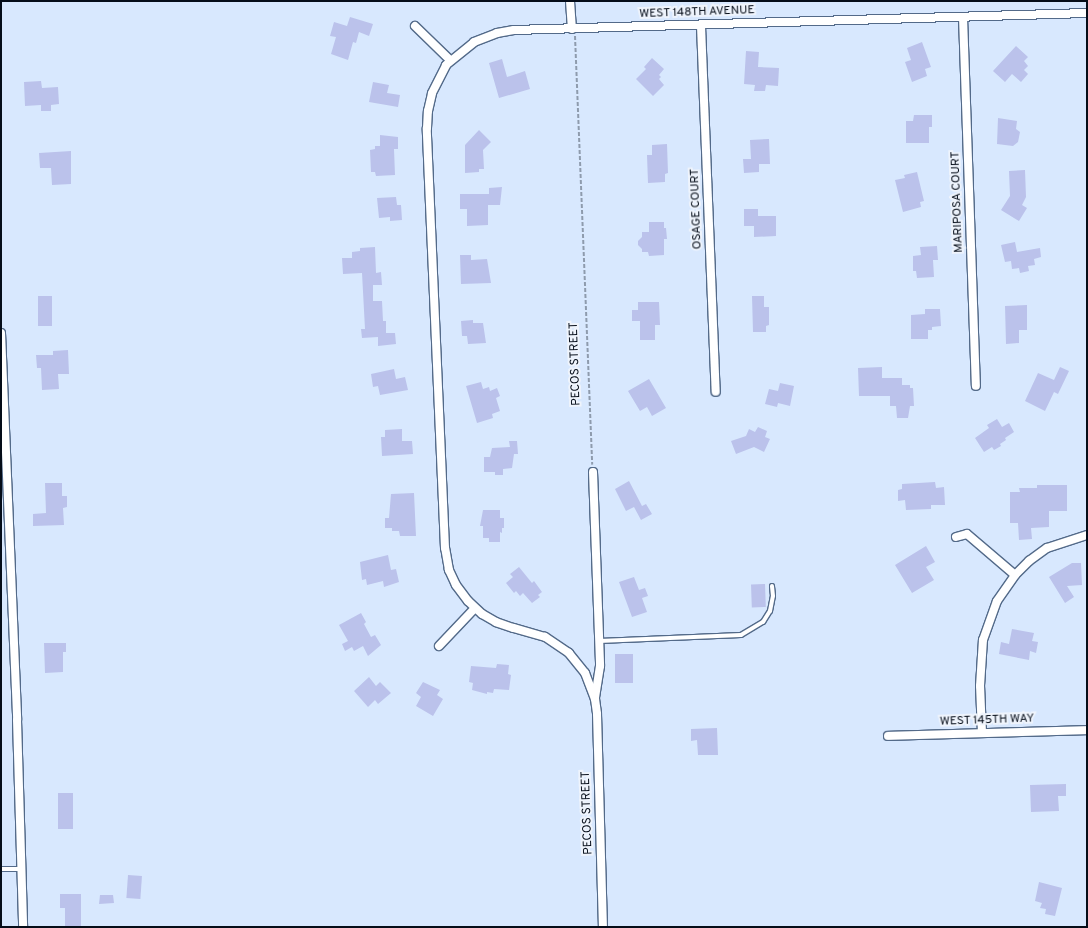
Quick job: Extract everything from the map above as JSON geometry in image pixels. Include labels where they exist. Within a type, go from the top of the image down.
[{"type":"street","points":[[570,1],[573,29]]},
{"type":"street","name":"WEST 148TH AVENUE","points":[[573,29],[1087,14]]},
{"type":"street","name":"MARIPOSA COURT","points":[[963,17],[976,386]]},
{"type":"street","points":[[414,26],[450,60]]},
{"type":"street","name":"OSAGE COURT","points":[[701,26],[716,392]]},
{"type":"street","name":"PECOS STREET","points":[[573,29],[514,30],[497,33],[474,42],[450,60],[442,72],[432,92],[428,111],[427,128],[445,540],[449,570],[456,585],[475,608],[496,622],[512,628],[538,634],[558,645],[581,666],[590,682],[598,714],[603,927]]},
{"type":"street","points":[[1,333],[23,927]]},
{"type":"street","name":"PECOS STREET","points":[[592,472],[600,666],[595,699]]},
{"type":"street","points":[[956,537],[967,534],[1014,575]]},
{"type":"street","points":[[982,733],[980,686],[983,640],[997,601],[1014,575],[1046,548],[1087,535]]},
{"type":"street","points":[[439,646],[475,608]]},
{"type":"street","name":"WEST 145TH WAY","points":[[888,736],[1087,730]]},
{"type":"lane","points":[[599,641],[741,635],[763,622],[770,611],[773,596],[772,586]]},
{"type":"lane","points":[[1,869],[21,868]]},
{"type":"path","name":"PECOS STREET","points":[[573,29],[592,472]]},
{"type":"building","points":[[350,17],[373,24],[369,36],[359,32],[356,43],[353,42],[348,60],[331,54],[336,37],[330,36],[334,22],[347,26]]},
{"type":"building","points":[[922,42],[931,67],[925,69],[927,76],[912,82],[905,62],[911,60],[907,48]]},
{"type":"building","points":[[1016,46],[1028,57],[1024,61],[1028,66],[1024,70],[1028,74],[1021,82],[1012,74],[1005,82],[993,71]]},
{"type":"building","points":[[746,51],[759,52],[758,67],[779,68],[778,86],[766,85],[765,91],[754,91],[755,85],[744,84]]},
{"type":"building","points":[[652,58],[664,69],[659,75],[661,77],[659,79],[664,85],[653,96],[636,79],[646,69],[644,67]]},
{"type":"building","points":[[502,59],[507,77],[525,71],[530,89],[499,98],[489,63]]},
{"type":"building","points":[[41,81],[42,88],[58,87],[59,104],[51,105],[51,111],[41,111],[41,105],[25,106],[24,82]]},
{"type":"building","points":[[373,82],[389,85],[387,93],[400,95],[398,107],[369,102]]},
{"type":"building","points":[[914,115],[932,115],[932,127],[929,127],[929,143],[906,143],[906,121],[913,121]]},
{"type":"building","points":[[998,118],[1017,121],[1016,129],[1020,132],[1018,142],[1013,146],[997,144]]},
{"type":"building","points":[[479,130],[491,142],[483,150],[484,169],[479,169],[479,172],[465,173],[465,145]]},
{"type":"building","points":[[380,135],[398,137],[398,149],[394,149],[395,175],[376,176],[375,172],[371,172],[370,150],[375,149],[375,146],[380,146]]},
{"type":"building","points":[[769,139],[770,164],[759,164],[759,172],[744,173],[743,159],[751,159],[750,140]]},
{"type":"building","points":[[667,144],[668,173],[665,174],[665,182],[648,183],[647,155],[652,155],[652,145]]},
{"type":"building","points":[[71,151],[71,184],[52,185],[51,168],[40,168],[39,153]]},
{"type":"building","points":[[1025,170],[1026,197],[1022,205],[1027,208],[1019,221],[1001,210],[1010,196],[1009,171]]},
{"type":"building","points":[[917,172],[924,201],[920,202],[921,207],[903,212],[895,180],[905,178],[904,175]]},
{"type":"building","points":[[502,187],[500,205],[488,205],[488,225],[467,226],[467,209],[460,209],[460,194],[489,194],[489,188]]},
{"type":"building","points":[[396,197],[397,205],[401,205],[402,220],[390,221],[390,217],[379,218],[377,198]]},
{"type":"building","points":[[744,209],[758,209],[758,216],[776,216],[776,236],[754,237],[754,226],[744,226]]},
{"type":"building","points":[[649,222],[664,222],[667,239],[664,239],[664,255],[649,256],[648,252],[642,252],[642,249],[638,245],[638,241],[642,237],[642,232],[649,232]]},
{"type":"building","points":[[1015,242],[1017,252],[1040,248],[1041,257],[1034,259],[1035,265],[1028,266],[1029,271],[1020,273],[1019,268],[1012,269],[1011,261],[1005,262],[1001,245]]},
{"type":"building","points":[[937,246],[938,260],[933,260],[934,277],[917,278],[916,271],[913,271],[913,256],[921,255],[920,247]]},
{"type":"building","points":[[375,247],[376,273],[381,272],[382,285],[373,285],[373,301],[382,301],[383,321],[386,321],[386,333],[395,333],[396,344],[378,346],[378,337],[362,338],[361,329],[365,329],[362,273],[343,274],[342,258],[352,258],[352,252],[360,251],[360,248]]},
{"type":"building","points":[[460,255],[471,255],[471,260],[487,259],[491,283],[461,284]]},
{"type":"building","points":[[38,296],[52,296],[52,326],[38,326]]},
{"type":"building","points":[[752,296],[764,296],[764,307],[769,307],[769,325],[766,326],[766,332],[753,332]]},
{"type":"building","points":[[638,302],[659,302],[660,325],[655,325],[655,340],[640,340],[640,321],[632,321],[632,310],[638,310]]},
{"type":"building","points":[[1027,305],[1027,330],[1019,330],[1019,343],[1006,344],[1005,306]]},
{"type":"building","points":[[925,309],[940,309],[941,326],[932,327],[932,330],[928,330],[928,339],[911,339],[911,315],[925,314]]},
{"type":"building","points":[[473,320],[473,323],[483,323],[486,343],[468,344],[467,336],[462,336],[461,321]]},
{"type":"building","points":[[68,350],[69,374],[58,374],[59,389],[42,390],[41,368],[37,368],[36,355],[53,355],[53,351]]},
{"type":"building","points":[[882,367],[882,378],[902,378],[902,385],[910,385],[910,388],[913,388],[914,406],[910,406],[908,418],[897,418],[896,406],[890,406],[890,396],[859,396],[858,368]]},
{"type":"building","points":[[1060,367],[1069,371],[1058,394],[1054,392],[1045,411],[1025,401],[1038,373],[1054,380]]},
{"type":"building","points":[[394,369],[396,379],[405,377],[408,390],[380,395],[378,386],[373,387],[371,374]]},
{"type":"building","points":[[649,379],[666,408],[652,416],[647,407],[640,411],[628,391]]},
{"type":"building","points":[[481,382],[483,389],[489,387],[490,391],[497,388],[500,396],[496,398],[500,411],[492,414],[493,418],[477,423],[466,386]]},
{"type":"building","points":[[780,383],[794,386],[790,406],[778,403],[777,407],[765,404],[769,389],[778,391]]},
{"type":"building","points":[[997,419],[1002,427],[1009,423],[1014,432],[1005,438],[1006,440],[1000,444],[1001,446],[994,450],[992,447],[984,452],[975,438],[989,428],[987,425]]},
{"type":"building","points":[[758,427],[767,431],[765,437],[770,439],[764,452],[754,447],[736,454],[731,441],[746,436],[749,429],[755,432]]},
{"type":"building","points":[[402,429],[402,441],[412,441],[413,454],[382,456],[381,437],[385,437],[385,430]]},
{"type":"building","points":[[509,441],[517,441],[518,454],[514,454],[512,468],[503,469],[503,475],[495,475],[495,472],[484,472],[484,457],[490,457],[492,448],[510,447]]},
{"type":"building","points":[[629,481],[642,506],[646,504],[652,514],[641,520],[634,507],[626,511],[615,489]]},
{"type":"building","points":[[935,482],[936,488],[944,487],[945,505],[931,505],[931,509],[906,510],[905,500],[898,501],[898,490],[902,489],[902,484]]},
{"type":"building","points":[[45,483],[62,483],[62,496],[67,496],[67,507],[63,508],[64,525],[33,526],[33,514],[46,513]]},
{"type":"building","points":[[1037,485],[1067,485],[1067,511],[1049,511],[1049,527],[1031,528],[1032,539],[1019,540],[1018,523],[1010,523],[1010,492],[1020,492],[1019,488],[1037,488]]},
{"type":"building","points":[[414,493],[416,536],[400,536],[399,531],[392,531],[392,528],[385,528],[385,518],[389,518],[391,494]]},
{"type":"building","points":[[483,510],[500,510],[500,518],[504,518],[504,528],[502,528],[502,533],[500,532],[500,542],[489,542],[489,538],[483,538],[483,526],[480,526]]},
{"type":"building","points":[[926,546],[935,562],[926,567],[934,580],[912,593],[895,565]]},
{"type":"building","points":[[388,555],[391,570],[396,569],[399,582],[384,587],[383,581],[367,585],[366,579],[362,580],[360,562]]},
{"type":"building","points":[[1072,563],[1081,563],[1082,585],[1067,586],[1074,597],[1065,603],[1049,577]]},
{"type":"building","points":[[519,567],[532,583],[534,581],[542,592],[538,595],[540,597],[532,603],[523,593],[520,596],[516,591],[514,593],[506,583],[513,577],[510,574]]},
{"type":"building","points":[[634,577],[639,590],[645,588],[648,596],[642,598],[647,612],[632,617],[619,582]]},
{"type":"building","points":[[751,584],[765,584],[766,607],[752,607]]},
{"type":"building","points":[[361,613],[366,622],[364,624],[371,637],[375,635],[381,645],[368,656],[363,646],[354,651],[352,647],[345,651],[342,644],[348,641],[339,625]]},
{"type":"building","points":[[1012,629],[1034,633],[1032,641],[1038,642],[1036,653],[1030,651],[1029,660],[999,654],[1001,642],[1009,644]]},
{"type":"building","points":[[44,643],[66,643],[66,652],[63,652],[63,672],[45,673]]},
{"type":"building","points":[[615,654],[633,654],[633,683],[615,683]]},
{"type":"building","points":[[497,664],[509,665],[508,674],[511,675],[509,690],[494,689],[493,693],[487,692],[487,694],[472,690],[473,683],[469,682],[471,666],[496,668]]},
{"type":"building","points":[[369,677],[376,686],[380,682],[391,693],[378,704],[375,700],[368,707],[354,691]]},
{"type":"building","points":[[423,682],[440,690],[437,695],[443,699],[433,716],[416,706],[421,697],[416,693]]},
{"type":"building","points":[[717,728],[718,755],[698,755],[697,740],[691,741],[691,729]]},
{"type":"building","points":[[1066,784],[1066,796],[1058,796],[1059,811],[1031,812],[1030,785]]},
{"type":"building","points":[[58,793],[73,793],[73,829],[58,829]]},
{"type":"building","points":[[128,875],[142,876],[140,899],[126,898]]},
{"type":"building","points":[[1039,882],[1062,888],[1055,916],[1045,914],[1046,909],[1040,908],[1042,903],[1035,901]]},
{"type":"building","points":[[60,894],[81,894],[81,927],[65,927],[65,908],[60,908]]},
{"type":"building","points":[[100,895],[113,895],[114,903],[99,904]]}]
